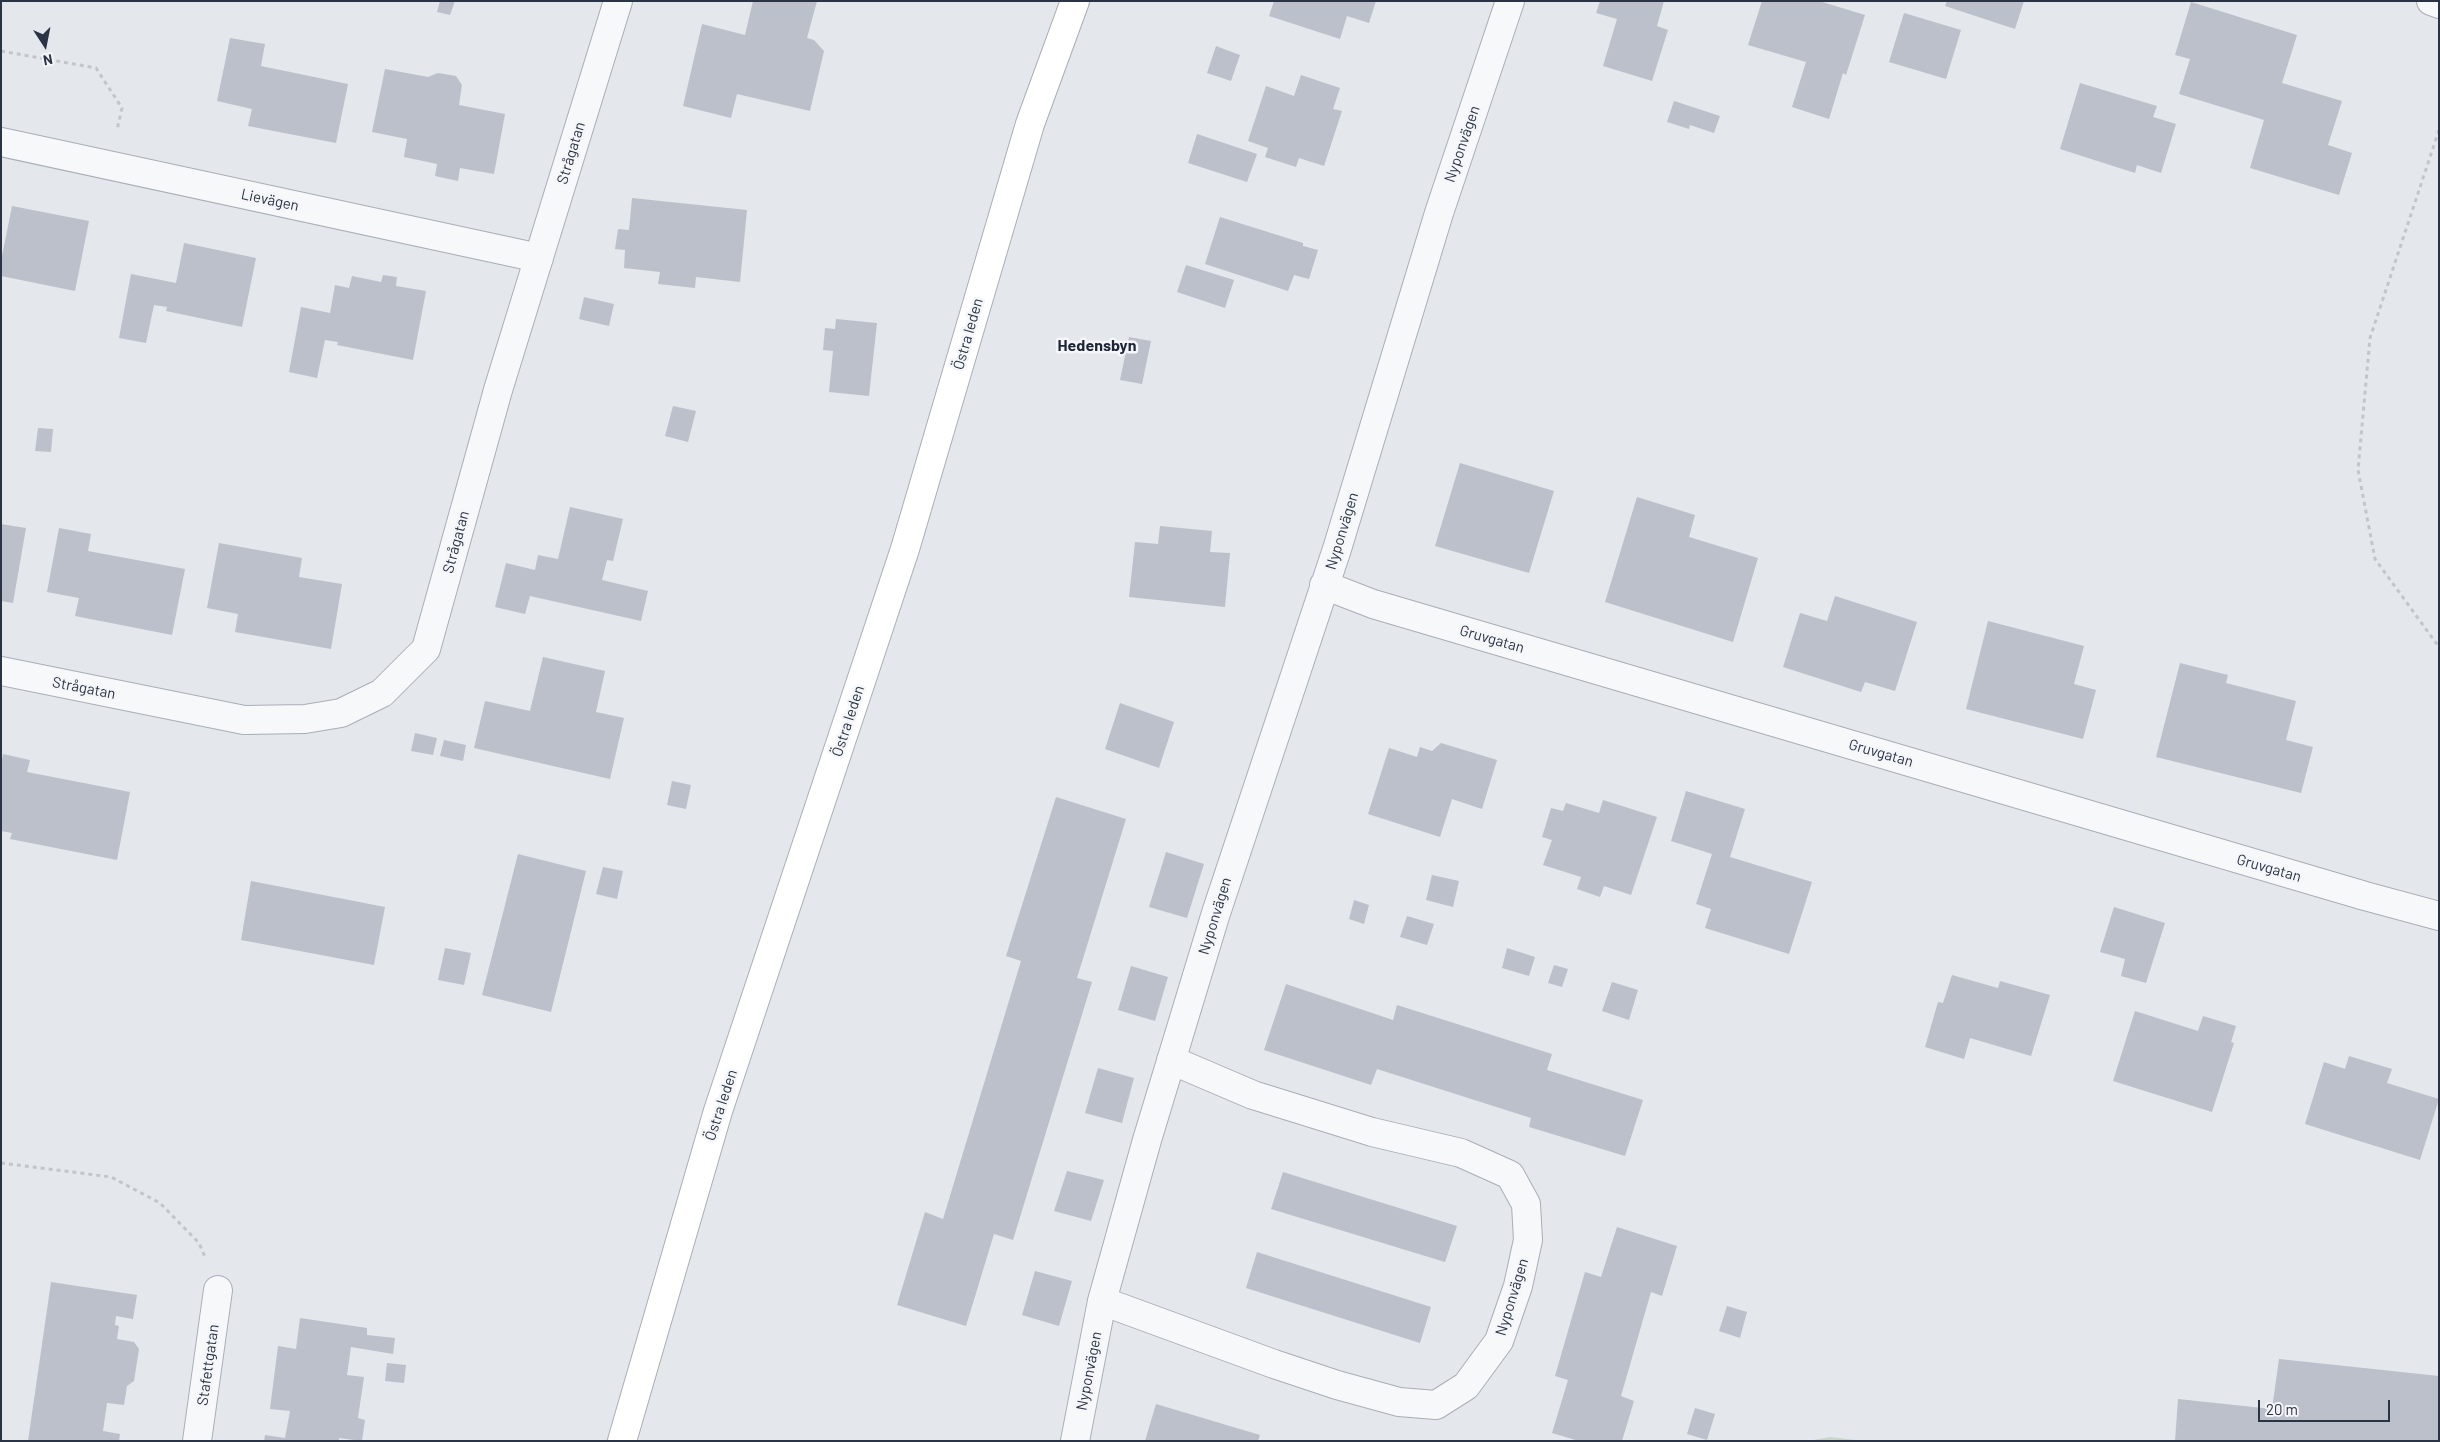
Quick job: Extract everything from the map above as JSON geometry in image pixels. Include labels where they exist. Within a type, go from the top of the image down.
[{"type":"street","name":"Strågatan","points":[[1,671],[244,720],[305,719],[341,713],[382,693],[426,649],[498,390],[618,1]]},
{"type":"street","name":"Östra leden","points":[[622,1441],[718,1111],[902,558],[1030,124],[1075,1]]},
{"type":"street","name":"Nyponvägen","points":[[1075,1441],[1102,1301],[1171,1060],[1216,913],[1324,585],[1439,213],[1510,1]]},
{"type":"street","points":[[2431,1],[2439,4]]},
{"type":"street","name":"Lievägen","points":[[1,142],[539,258]]},
{"type":"street","name":"Gruvgatan","points":[[1324,585],[1373,604],[2365,896],[2439,916]]},
{"type":"street","name":"Nyponvägen","points":[[1102,1301],[1336,1385],[1399,1402],[1436,1405],[1466,1386],[1499,1341],[1518,1286],[1528,1240],[1526,1204],[1510,1175],[1461,1154],[1372,1132],[1252,1095],[1171,1060]]},
{"type":"street","name":"Stafettgatan","points":[[198,1441],[218,1290]]},
{"type":"path","points":[[1,51],[96,68],[122,108],[109,165]]},
{"type":"path","points":[[2439,130],[2370,338],[2358,470],[2375,559],[2439,648]]},
{"type":"path","points":[[1,1163],[111,1177],[160,1203],[199,1243],[218,1290]]},
{"type":"green space","points":[[1830,1437],[1864,1441],[1808,1441]]},
{"type":"building","points":[[440,1],[455,1],[450,15],[437,12]]},
{"type":"building","points":[[753,1],[817,1],[807,38],[814,40],[824,51],[810,111],[737,94],[731,118],[683,106],[702,24],[745,35]]},
{"type":"building","points":[[1274,1],[1376,1],[1369,23],[1347,16],[1340,39],[1269,16]]},
{"type":"building","points":[[1600,1],[1664,1],[1657,26],[1668,30],[1652,81],[1603,66],[1617,19],[1596,13]]},
{"type":"building","points":[[1762,1],[1819,1],[1865,15],[1846,75],[1843,73],[1829,119],[1792,107],[1806,62],[1748,45]]},
{"type":"building","points":[[1947,1],[2024,1],[2015,29],[1945,6]]},
{"type":"building","points":[[2191,2],[2297,35],[2282,83],[2342,101],[2328,145],[2352,153],[2339,195],[2250,168],[2264,120],[2179,94],[2190,59],[2175,55]]},
{"type":"building","points":[[1904,13],[1961,30],[1946,79],[1889,62]]},
{"type":"building","points":[[230,38],[265,44],[261,66],[348,84],[336,143],[248,126],[252,109],[217,101]]},
{"type":"building","points":[[1216,46],[1240,55],[1231,81],[1207,73]]},
{"type":"building","points":[[385,69],[428,77],[438,73],[456,76],[462,85],[459,105],[505,114],[494,174],[460,168],[458,181],[435,176],[437,164],[404,157],[407,139],[372,132]]},
{"type":"building","points":[[1301,75],[1340,88],[1333,109],[1342,111],[1324,166],[1299,158],[1296,167],[1265,157],[1268,148],[1248,141],[1266,86],[1294,96]]},
{"type":"building","points":[[2080,83],[2157,106],[2153,117],[2176,124],[2161,173],[2137,165],[2135,173],[2060,149]]},
{"type":"building","points":[[1674,101],[1720,116],[1714,133],[1690,125],[1689,129],[1667,122]]},
{"type":"building","points":[[1197,134],[1257,154],[1247,182],[1188,163]]},
{"type":"building","points":[[632,198],[747,210],[740,282],[696,277],[695,288],[658,284],[660,272],[624,268],[625,250],[615,249],[618,229],[629,230]]},
{"type":"building","points":[[12,206],[89,221],[75,291],[1,276],[1,261]]},
{"type":"building","points":[[1220,217],[1303,243],[1303,246],[1318,250],[1309,279],[1294,275],[1288,291],[1205,264]]},
{"type":"building","points":[[184,243],[256,258],[242,327],[166,311],[167,307],[154,305],[146,343],[119,338],[131,274],[176,283]]},
{"type":"building","points":[[1186,265],[1234,280],[1225,308],[1177,292]]},
{"type":"building","points":[[383,275],[397,277],[396,286],[426,291],[413,360],[337,345],[338,342],[325,340],[317,378],[289,372],[301,307],[330,313],[335,285],[349,288],[352,276],[381,282]]},
{"type":"building","points":[[584,297],[614,304],[609,326],[579,319]]},
{"type":"building","points":[[836,319],[877,323],[869,396],[829,392],[833,351],[823,350],[825,328],[835,329]]},
{"type":"building","points":[[1129,337],[1151,341],[1142,384],[1120,380]]},
{"type":"building","points":[[673,406],[696,411],[688,442],[665,436]]},
{"type":"building","points":[[38,428],[53,429],[51,452],[35,451]]},
{"type":"building","points":[[1460,463],[1554,491],[1529,573],[1435,546]]},
{"type":"building","points":[[1637,497],[1695,515],[1689,537],[1758,558],[1733,642],[1605,602]]},
{"type":"building","points":[[570,507],[623,519],[613,561],[607,560],[602,580],[648,591],[641,621],[530,596],[525,614],[495,607],[506,563],[535,570],[538,555],[558,559]]},
{"type":"building","points":[[1,524],[26,528],[13,603],[1,601]]},
{"type":"building","points":[[1160,526],[1212,531],[1210,552],[1230,553],[1225,607],[1129,597],[1135,542],[1158,544]]},
{"type":"building","points":[[59,528],[91,534],[88,551],[185,569],[172,635],[75,616],[79,598],[47,592]]},
{"type":"building","points":[[219,543],[302,558],[299,577],[342,584],[331,649],[235,632],[238,614],[207,608]]},
{"type":"building","points":[[1835,596],[1917,622],[1895,691],[1865,682],[1861,692],[1783,667],[1800,613],[1827,621]]},
{"type":"building","points":[[1988,621],[2084,646],[2074,684],[2096,690],[2083,739],[1966,709]]},
{"type":"building","points":[[543,657],[605,671],[596,712],[624,718],[610,779],[474,748],[485,701],[530,711]]},
{"type":"building","points":[[2180,663],[2228,675],[2226,683],[2296,701],[2286,740],[2313,747],[2301,793],[2156,757]]},
{"type":"building","points":[[1120,703],[1174,722],[1159,768],[1105,749]]},
{"type":"building","points":[[415,733],[437,738],[433,755],[411,751]]},
{"type":"building","points":[[444,740],[466,745],[463,761],[440,756]]},
{"type":"building","points":[[1441,743],[1497,760],[1482,809],[1452,799],[1440,837],[1368,814],[1389,748],[1417,757],[1420,747],[1432,751]]},
{"type":"building","points":[[3,754],[30,760],[27,772],[130,792],[117,860],[10,839],[12,833],[1,831],[1,765]]},
{"type":"building","points":[[672,781],[691,785],[686,809],[667,805]]},
{"type":"building","points":[[1686,791],[1745,809],[1730,857],[1812,882],[1789,954],[1705,928],[1711,909],[1696,904],[1712,854],[1671,841]]},
{"type":"building","points":[[1056,797],[1126,819],[1077,978],[1092,982],[1013,1240],[994,1234],[966,1326],[897,1305],[925,1212],[943,1219],[1021,961],[1006,956]]},
{"type":"building","points":[[1603,800],[1657,817],[1631,895],[1604,886],[1600,897],[1577,889],[1581,877],[1543,865],[1552,840],[1542,837],[1551,808],[1563,811],[1566,803],[1599,813]]},
{"type":"building","points":[[1166,852],[1204,864],[1187,918],[1149,907]]},
{"type":"building","points":[[518,854],[586,871],[551,1012],[482,995]]},
{"type":"building","points":[[603,867],[623,871],[617,899],[596,894]]},
{"type":"building","points":[[1432,875],[1459,881],[1453,907],[1426,900]]},
{"type":"building","points":[[251,881],[385,907],[374,965],[241,940]]},
{"type":"building","points":[[1354,900],[1369,905],[1364,924],[1349,919]]},
{"type":"building","points":[[2114,907],[2165,923],[2146,983],[2121,976],[2125,959],[2100,952]]},
{"type":"building","points":[[1407,916],[1434,924],[1427,945],[1400,937]]},
{"type":"building","points":[[445,948],[471,953],[464,985],[438,980]]},
{"type":"building","points":[[1507,948],[1535,957],[1529,976],[1502,968]]},
{"type":"building","points":[[1554,965],[1568,969],[1562,987],[1548,983]]},
{"type":"building","points":[[1131,966],[1168,977],[1155,1021],[1118,1010]]},
{"type":"building","points":[[1952,975],[1998,988],[2000,981],[2050,995],[2031,1056],[1970,1038],[1964,1059],[1925,1047],[1938,1002],[1943,1003]]},
{"type":"building","points":[[1612,982],[1638,990],[1629,1020],[1602,1011]]},
{"type":"building","points":[[1286,984],[1393,1020],[1397,1005],[1552,1054],[1547,1070],[1643,1100],[1625,1156],[1529,1127],[1531,1118],[1377,1069],[1371,1085],[1264,1050]]},
{"type":"building","points":[[2135,1011],[2198,1031],[2203,1016],[2236,1026],[2231,1042],[2234,1043],[2212,1112],[2113,1081]]},
{"type":"building","points":[[2349,1056],[2392,1069],[2387,1083],[2439,1099],[2420,1160],[2305,1124],[2324,1062],[2345,1069]]},
{"type":"building","points":[[1098,1068],[1134,1078],[1122,1123],[1085,1113]]},
{"type":"building","points":[[1067,1171],[1104,1180],[1091,1221],[1054,1211]]},
{"type":"building","points":[[1283,1172],[1457,1226],[1445,1262],[1271,1209]]},
{"type":"building","points":[[1617,1227],[1677,1246],[1662,1296],[1651,1292],[1621,1396],[1634,1401],[1622,1441],[1579,1441],[1552,1433],[1568,1380],[1555,1376],[1585,1272],[1601,1277]]},
{"type":"building","points":[[1257,1252],[1431,1307],[1420,1343],[1246,1288]]},
{"type":"building","points":[[1035,1271],[1072,1281],[1059,1326],[1022,1315]]},
{"type":"building","points":[[51,1282],[137,1295],[133,1319],[116,1316],[115,1325],[119,1326],[117,1339],[134,1342],[139,1349],[134,1381],[127,1386],[124,1405],[107,1403],[103,1431],[120,1434],[119,1441],[28,1441]]},
{"type":"building","points":[[1727,1306],[1747,1312],[1740,1338],[1719,1331]]},
{"type":"building","points":[[300,1318],[367,1328],[367,1335],[395,1338],[393,1354],[351,1347],[347,1375],[364,1377],[358,1418],[365,1420],[362,1441],[339,1438],[339,1441],[264,1441],[265,1435],[285,1438],[290,1411],[270,1409],[278,1346],[296,1349]]},
{"type":"building","points":[[2279,1359],[2439,1376],[2439,1441],[2175,1441],[2178,1399],[2272,1409]]},
{"type":"building","points":[[387,1363],[406,1365],[404,1383],[385,1381]]},
{"type":"building","points":[[1156,1404],[1260,1435],[1258,1441],[1145,1441]]},
{"type":"building","points":[[1695,1408],[1715,1414],[1707,1440],[1687,1434]]},
{"type":"district","name":"Hedensbyn","points":[[1097,346]]}]
